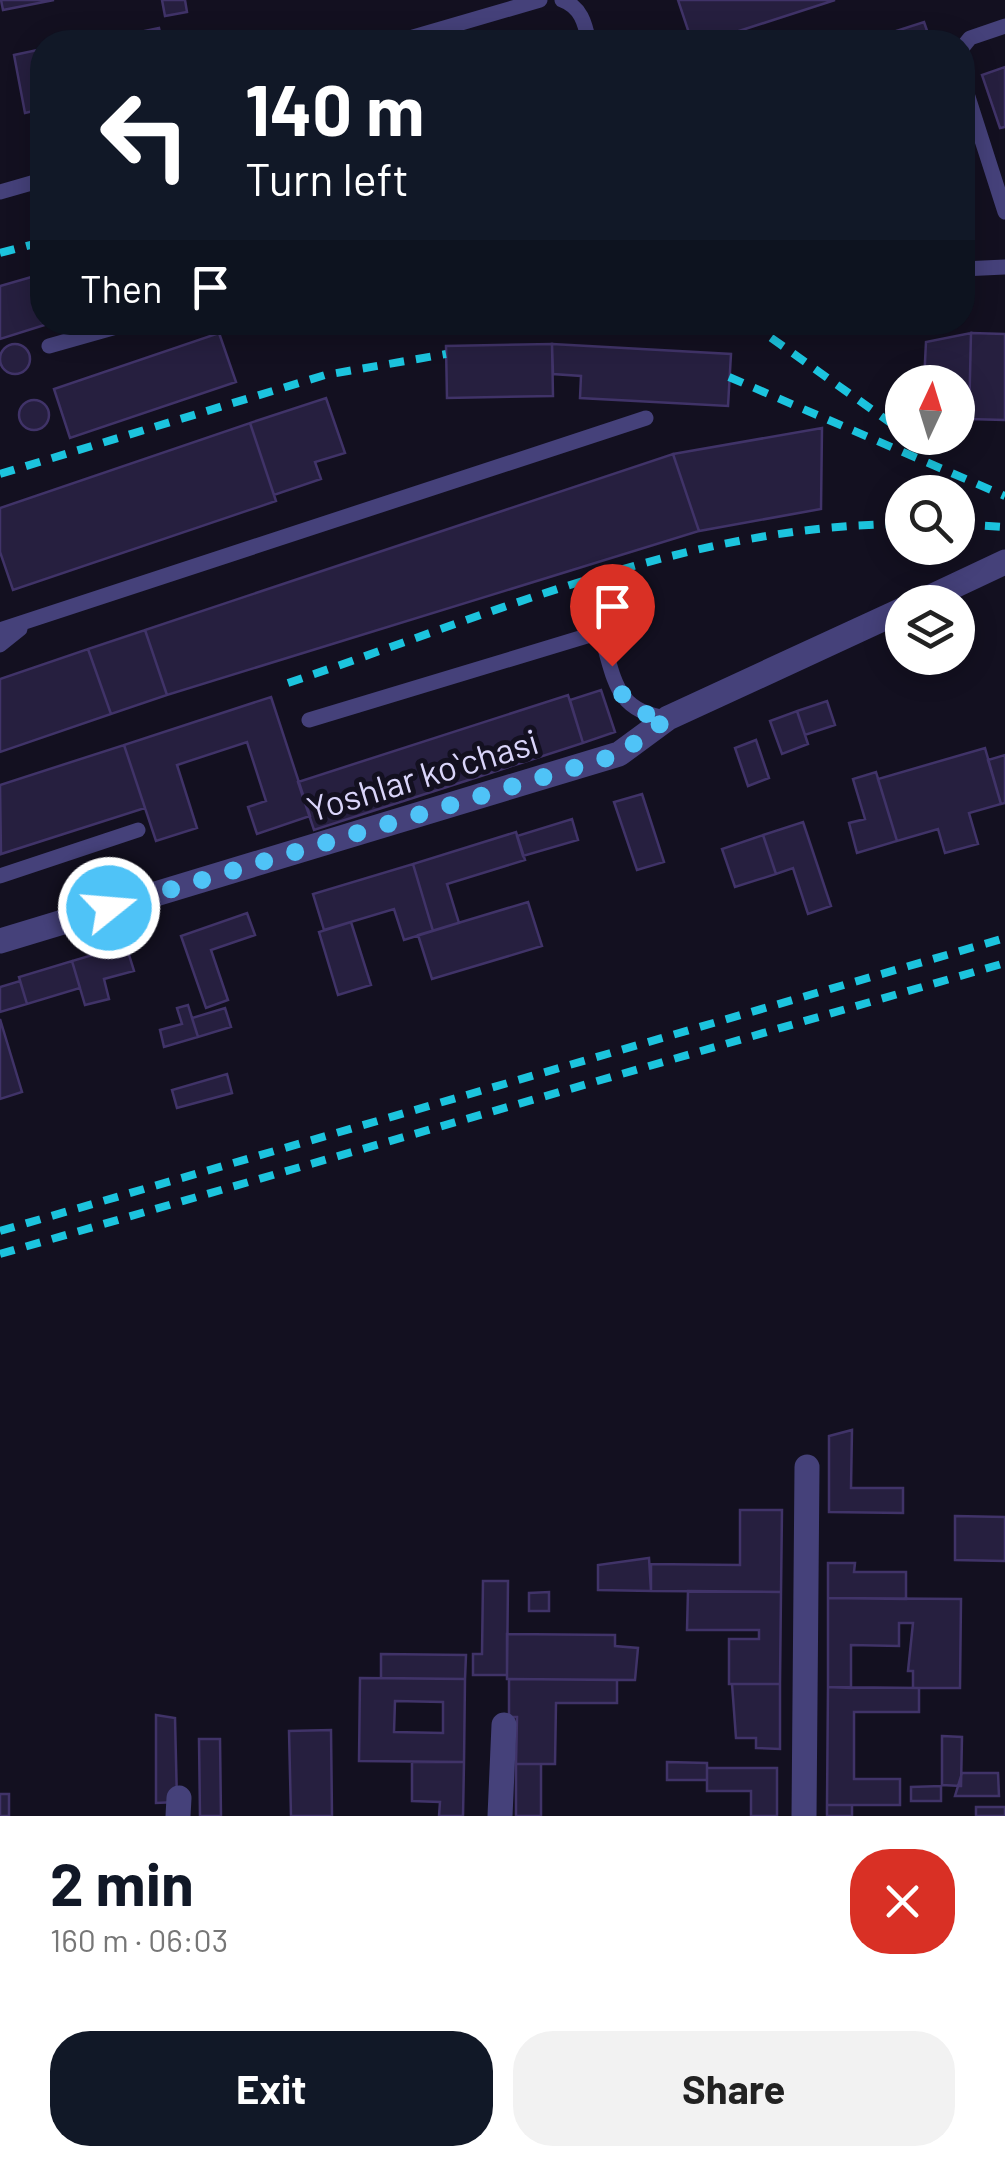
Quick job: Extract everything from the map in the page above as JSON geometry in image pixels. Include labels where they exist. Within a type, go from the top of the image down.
[{"type":"street","points":[[956,585],[1005,562]]},
{"type":"street","name":"Yoshlar koʻchasi","points":[[0,941],[620,754],[668,718],[885,618]]},
{"type":"street","points":[[804,1816],[806,1466]]},
{"type":"street","points":[[500,1816],[504,1724]]},
{"type":"lane","points":[[437,30],[540,0]]},
{"type":"lane","points":[[562,0],[579,14],[585,30]]},
{"type":"lane","points":[[975,36],[1005,26]]},
{"type":"lane","points":[[975,119],[1005,212]]},
{"type":"lane","points":[[0,192],[30,183]]},
{"type":"lane","points":[[975,269],[1005,267]]},
{"type":"lane","points":[[49,346],[88,335]]},
{"type":"lane","points":[[0,630],[23,626],[646,418]]},
{"type":"lane","points":[[0,645],[23,626]]},
{"type":"lane","points":[[309,720],[600,632],[624,701],[641,715],[668,718]]},
{"type":"lane","points":[[0,876],[138,830]]},
{"type":"building","points":[[1,0],[54,0],[3,10]]},
{"type":"building","points":[[162,0],[185,0],[187,12],[165,16]]},
{"type":"building","points":[[678,0],[835,0],[742,30],[688,30]]},
{"type":"building","points":[[924,22],[927,30],[899,30]]},
{"type":"building","points":[[30,52],[30,112],[25,113],[14,55]]},
{"type":"building","points":[[1005,67],[1005,127],[1000,128],[982,75]]},
{"type":"building","points":[[30,277],[30,330],[0,339],[0,286]]},
{"type":"building","points":[[975,333],[1005,334],[1005,420],[975,419],[975,365],[970,365],[971,335]]},
{"type":"building","points":[[213,335],[220,335],[236,382],[70,438],[54,389]]},
{"type":"building","points":[[971,335],[970,365],[925,365],[926,342]]},
{"type":"building","points":[[15,344],[26,348],[30,359],[26,370],[15,374],[4,370],[0,359],[4,348]]},
{"type":"building","points":[[552,344],[731,354],[728,406],[580,398],[581,376],[553,374]]},
{"type":"building","points":[[552,344],[553,396],[447,398],[446,346]]},
{"type":"building","points":[[326,398],[345,453],[315,462],[321,479],[274,495],[250,423]]},
{"type":"building","points":[[34,400],[45,404],[49,415],[45,426],[34,430],[23,426],[19,415],[23,404]]},
{"type":"building","points":[[250,423],[276,501],[13,590],[0,552],[0,508]]},
{"type":"building","points":[[822,428],[821,509],[699,531],[673,454]]},
{"type":"building","points":[[673,454],[699,531],[167,695],[145,630]]},
{"type":"building","points":[[145,630],[167,695],[111,714],[88,649]]},
{"type":"building","points":[[88,649],[111,714],[0,752],[0,679]]},
{"type":"building","points":[[601,690],[615,732],[583,743],[570,700]]},
{"type":"building","points":[[568,695],[583,743],[314,830],[298,782]]},
{"type":"building","points":[[271,697],[310,816],[257,834],[248,807],[266,801],[247,742],[177,765],[197,828],[156,841],[124,745]]},
{"type":"building","points":[[827,701],[835,725],[805,735],[797,711]]},
{"type":"building","points":[[797,711],[808,744],[782,754],[770,721]]},
{"type":"building","points":[[756,740],[769,778],[748,786],[735,748]]},
{"type":"building","points":[[124,745],[145,808],[1,854],[0,785]]},
{"type":"building","points":[[985,748],[1001,804],[969,813],[978,844],[945,853],[938,829],[897,841],[878,779]]},
{"type":"building","points":[[1005,755],[1005,803],[1001,804],[988,760]]},
{"type":"building","points":[[876,772],[897,841],[857,853],[849,823],[865,819],[853,779]]},
{"type":"building","points":[[642,794],[664,862],[637,870],[614,802]]},
{"type":"building","points":[[572,819],[578,840],[523,856],[517,836]]},
{"type":"building","points":[[803,822],[831,906],[808,914],[793,868],[776,874],[763,835]]},
{"type":"building","points":[[516,832],[525,860],[447,884],[459,923],[433,931],[413,864]]},
{"type":"building","points":[[763,835],[776,874],[735,887],[722,849]]},
{"type":"building","points":[[413,864],[433,931],[404,940],[394,909],[324,930],[313,894]]},
{"type":"building","points":[[528,902],[542,946],[432,979],[418,935]]},
{"type":"building","points":[[247,913],[255,935],[211,950],[228,1000],[206,1008],[181,936]]},
{"type":"building","points":[[351,922],[371,985],[338,995],[319,932]]},
{"type":"building","points":[[126,945],[134,971],[104,979],[109,999],[85,1005],[72,961]]},
{"type":"building","points":[[72,961],[80,988],[27,1004],[19,977]]},
{"type":"building","points":[[20,981],[27,1004],[0,1012],[0,987]]},
{"type":"building","points":[[188,1005],[198,1037],[164,1047],[160,1030],[182,1024],[177,1008]]},
{"type":"building","points":[[225,1008],[231,1027],[198,1037],[192,1018]]},
{"type":"building","points":[[0,1019],[22,1092],[0,1099]]},
{"type":"building","points":[[227,1074],[232,1093],[177,1108],[172,1090]]},
{"type":"building","points":[[852,1430],[851,1488],[903,1488],[903,1513],[829,1512],[829,1436]]},
{"type":"building","points":[[740,1510],[782,1510],[781,1592],[651,1591],[651,1564],[740,1565]]},
{"type":"building","points":[[955,1516],[1005,1517],[1005,1561],[955,1560]]},
{"type":"building","points":[[649,1558],[651,1591],[598,1590],[598,1565]]},
{"type":"building","points":[[828,1563],[855,1563],[854,1572],[906,1572],[906,1599],[828,1598]]},
{"type":"building","points":[[483,1581],[508,1581],[507,1675],[473,1675],[473,1654],[482,1654]]},
{"type":"building","points":[[688,1591],[781,1592],[780,1684],[729,1684],[729,1639],[759,1639],[759,1630],[687,1630]]},
{"type":"building","points":[[549,1592],[549,1611],[529,1611],[529,1593]]},
{"type":"building","points":[[828,1598],[961,1599],[960,1688],[913,1688],[913,1671],[908,1671],[913,1623],[899,1623],[899,1646],[851,1645],[851,1688],[828,1687]]},
{"type":"building","points":[[507,1634],[615,1635],[615,1646],[638,1648],[635,1680],[507,1679]]},
{"type":"building","points":[[381,1654],[466,1655],[465,1679],[381,1678]]},
{"type":"building","points":[[360,1678],[465,1679],[464,1762],[359,1761]],"holes":[[[395,1701],[443,1702],[443,1733],[394,1732]]]},
{"type":"building","points":[[509,1679],[617,1680],[617,1703],[556,1703],[555,1764],[516,1764],[517,1717],[509,1717]]},
{"type":"building","points":[[732,1684],[780,1684],[780,1749],[756,1748],[756,1738],[736,1738]]},
{"type":"building","points":[[828,1687],[919,1688],[919,1712],[854,1712],[854,1779],[900,1779],[900,1805],[827,1805]]},
{"type":"building","points":[[156,1715],[175,1718],[177,1802],[156,1803]]},
{"type":"building","points":[[331,1730],[332,1816],[291,1816],[289,1731]]},
{"type":"building","points":[[942,1736],[962,1737],[961,1786],[942,1785]]},
{"type":"building","points":[[199,1739],[220,1739],[221,1816],[200,1816]]},
{"type":"building","points":[[412,1762],[464,1762],[463,1816],[439,1816],[440,1802],[412,1801]]},
{"type":"building","points":[[667,1762],[707,1763],[707,1780],[667,1780]]},
{"type":"building","points":[[516,1764],[541,1764],[541,1816],[516,1816]]},
{"type":"building","points":[[707,1768],[777,1768],[777,1816],[751,1816],[751,1791],[707,1791]]},
{"type":"building","points":[[962,1773],[998,1773],[999,1796],[955,1796]]},
{"type":"building","points":[[941,1786],[941,1801],[911,1801],[911,1787]]},
{"type":"building","points":[[0,1794],[9,1794],[9,1816],[0,1816]]},
{"type":"building","points":[[827,1805],[852,1805],[852,1816],[827,1816]]},
{"type":"building","points":[[976,1807],[1005,1807],[1005,1816],[976,1816]]},
{"type":"railway","points":[[0,253],[30,245]]},
{"type":"railway","points":[[767,335],[885,419]]},
{"type":"railway","points":[[0,474],[325,375],[446,354]]},
{"type":"railway","points":[[729,377],[1005,496]]},
{"type":"railway","points":[[288,683],[514,604],[667,557],[823,528],[885,525]]},
{"type":"railway","points":[[975,525],[1005,527]]},
{"type":"railway","points":[[0,1231],[1005,938]]},
{"type":"railway","points":[[0,1254],[1005,963]]},
{"type":"route","points":[[109,908],[620,754],[668,718],[641,715],[624,701],[612,666]]}]
